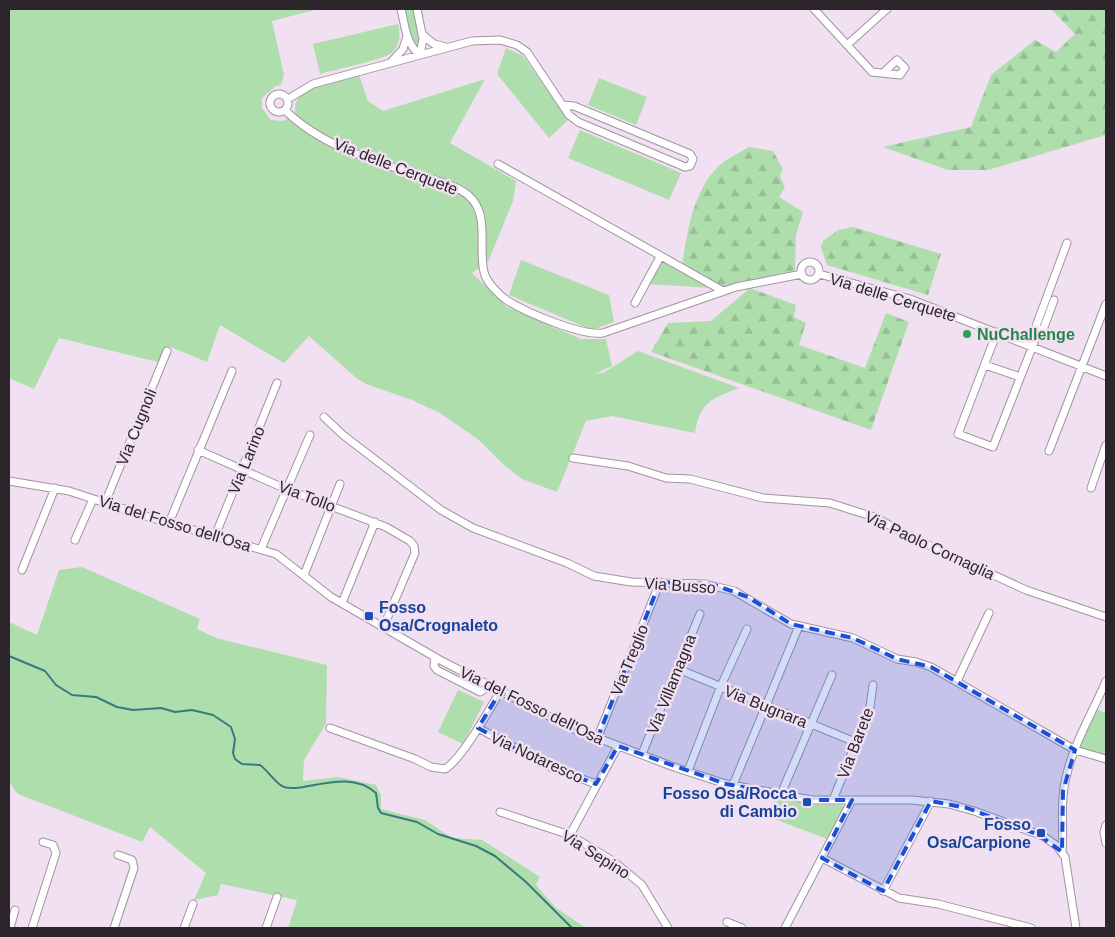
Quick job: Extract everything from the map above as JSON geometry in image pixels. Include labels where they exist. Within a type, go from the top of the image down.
[{"type":"street","points":[[401,9],[407,36],[412,48],[420,55]]},
{"type":"street","points":[[417,9],[423,35],[420,55]]},
{"type":"street","points":[[814,9],[872,72],[883,73]]},
{"type":"street","points":[[847,45],[887,9]]},
{"type":"street","points":[[423,35],[434,44],[448,48]]},
{"type":"street","points":[[389,64],[403,49],[407,36]]},
{"type":"street","points":[[288,99],[313,84],[420,55],[491,39],[517,45],[527,52],[570,115],[578,122],[685,167],[690,166],[693,159],[690,154],[574,106],[564,105]]},
{"type":"street","points":[[277,94],[284,94],[288,99],[288,105],[285,110],[280,112],[274,111],[271,106],[271,100],[277,94]]},
{"type":"street","name":"Via delle Cerquete","points":[[285,110],[305,128],[322,138],[391,166],[459,189],[470,196],[479,213],[484,272],[487,280],[506,300],[584,333],[603,333],[723,292],[802,274]]},
{"type":"street","points":[[626,143],[632,130]]},
{"type":"street","points":[[664,158],[670,145]]},
{"type":"street","points":[[498,164],[723,292]]},
{"type":"street","points":[[1037,336],[1036,326],[1067,243]]},
{"type":"street","points":[[635,303],[660,256]]},
{"type":"street","points":[[810,262],[819,267],[819,274],[810,280],[802,274],[802,267],[810,262]]},
{"type":"street","name":"Via delle Cerquete","points":[[819,274],[910,299],[1106,376]]},
{"type":"street","points":[[997,332],[958,434],[993,447],[1037,336],[1044,327],[1054,300]]},
{"type":"street","points":[[1049,451],[1106,304]]},
{"type":"street","name":"Via Cugnoli","points":[[105,503],[167,351]]},
{"type":"street","points":[[985,365],[1020,378]]},
{"type":"street","points":[[169,523],[232,371]]},
{"type":"street","name":"Via Larino","points":[[215,536],[277,384]]},
{"type":"street","name":"Via Busso","points":[[324,417],[342,434],[441,510],[461,523],[564,562],[592,575],[631,582],[708,584],[734,591],[748,597],[784,621],[856,639],[904,661],[927,665],[1075,750],[1106,759]]},
{"type":"street","points":[[261,549],[310,435]]},
{"type":"street","points":[[1091,488],[1106,445]]},
{"type":"street","name":"Via Tollo","points":[[198,450],[286,489],[375,522],[400,534],[414,546],[414,554],[383,628]]},
{"type":"street","name":"Via Paolo Cornaglia","points":[[573,458],[628,466],[666,478],[690,480],[763,498],[830,503],[875,517],[908,536],[1026,590],[1106,617]]},
{"type":"street","name":"Via del Fosso dell'Osa","points":[[9,481],[55,488],[261,549],[282,557],[342,603],[434,657],[500,692],[570,728],[688,772],[733,785],[815,800],[931,801],[967,808],[1039,835],[1052,842],[1062,852]]},
{"type":"street","points":[[304,575],[340,484]]},
{"type":"street","points":[[22,570],[55,488]]},
{"type":"street","points":[[75,540],[93,499]]},
{"type":"street","points":[[342,603],[375,522]]},
{"type":"street","name":"Via Treglio","points":[[597,738],[660,582]]},
{"type":"street","points":[[957,681],[989,613]]},
{"type":"street","name":"Via Villamagna","points":[[642,754],[700,614]]},
{"type":"street","points":[[733,785],[799,626]]},
{"type":"street","points":[[688,772],[720,688],[747,629]]},
{"type":"street","name":"Via Bugnara","points":[[678,669],[720,688],[855,742]]},
{"type":"street","points":[[782,794],[832,675]]},
{"type":"street","points":[[1076,928],[1067,866],[1062,852],[1063,790],[1075,750],[1106,681]]},
{"type":"street","name":"Via Barete","points":[[833,800],[872,703],[873,685]]},
{"type":"street","points":[[330,728],[442,769],[451,764],[478,728],[500,692]]},
{"type":"street","name":"Via Notaresco","points":[[478,728],[557,770],[596,784]]},
{"type":"street","points":[[570,835],[618,746]]},
{"type":"street","points":[[785,928],[852,800]]},
{"type":"street","points":[[883,892],[931,801]]},
{"type":"street","name":"Via Sepino","points":[[500,812],[570,835],[607,857],[637,880],[668,928]]},
{"type":"street","points":[[1106,825],[1104,832],[1106,843]]},
{"type":"street","points":[[32,928],[56,853],[53,845],[43,842]]},
{"type":"street","points":[[114,928],[134,868],[132,860],[118,855]]},
{"type":"street","points":[[822,858],[883,892],[906,900],[938,904],[1031,928]]},
{"type":"street","points":[[266,928],[277,897]]},
{"type":"street","points":[[184,928],[193,904]]},
{"type":"street","points":[[10,928],[15,910]]},
{"type":"street","points":[[727,922],[742,928]]},
{"type":"highlighted area","points":[[660,582],[712,584],[748,597],[791,624],[853,638],[897,659],[931,667],[1075,750],[1063,791],[1062,852],[1039,835],[967,808],[931,801],[883,891],[822,858],[852,800],[812,800],[726,784],[618,746],[596,784],[552,768],[478,728],[500,692],[597,739]]},
{"type":"green space","points":[[9,9],[318,9],[272,21],[284,75],[281,85],[276,86],[262,98],[262,108],[271,120],[282,121],[296,116],[295,106],[299,97],[306,91],[327,82],[359,75],[368,101],[383,111],[485,79],[450,143],[516,181],[513,201],[488,262],[472,273],[507,307],[581,339],[606,339],[612,366],[594,374],[603,373],[638,351],[739,388],[721,395],[708,403],[700,414],[695,433],[612,416],[586,421],[557,492],[522,479],[505,466],[479,440],[440,413],[412,400],[366,384],[355,377],[309,336],[284,363],[220,325],[207,362],[168,346],[158,362],[59,338],[34,389],[9,378]]},
{"type":"green space","points":[[404,9],[413,9],[419,40],[417,48],[411,43]]},
{"type":"green space","points":[[1051,9],[1106,9],[1106,135],[988,170],[948,170],[883,147],[971,127],[991,75],[1035,40],[1056,52],[1075,34]]},
{"type":"green space","points":[[398,24],[399,42],[388,55],[320,74],[313,44]]},
{"type":"green space","points":[[506,48],[523,56],[568,120],[549,138],[497,74]]},
{"type":"green space","points":[[599,78],[647,97],[636,125],[588,105]]},
{"type":"green space","points":[[580,130],[681,173],[669,200],[568,158]]},
{"type":"green space","points":[[749,147],[773,151],[783,169],[780,176],[785,187],[779,197],[803,212],[796,235],[795,270],[725,287],[682,267],[686,239],[699,195],[714,170]]},
{"type":"green space","points":[[853,227],[941,254],[928,295],[827,265],[821,247],[823,241],[838,230]]},
{"type":"green space","points":[[521,260],[609,295],[614,322],[592,330],[509,295]]},
{"type":"green space","points":[[661,260],[712,288],[648,284]]},
{"type":"green space","points":[[750,288],[796,305],[794,317],[806,323],[799,345],[865,368],[886,313],[909,322],[871,430],[651,352],[668,323],[711,321]]},
{"type":"green space","points":[[82,567],[200,619],[197,629],[216,638],[327,665],[326,724],[304,760],[303,781],[339,777],[376,785],[381,795],[381,809],[425,820],[452,838],[482,840],[540,877],[536,885],[555,907],[586,928],[288,928],[297,900],[221,884],[218,895],[194,900],[206,873],[150,827],[142,842],[18,794],[9,782],[9,622],[37,635],[59,570]]},
{"type":"green space","points":[[458,690],[484,702],[463,744],[438,732]]},
{"type":"green space","points":[[1096,709],[1106,713],[1106,762],[1076,753]]},
{"type":"green space","points":[[779,798],[815,805],[841,805],[844,807],[827,839],[769,817]]},
{"type":"waterway","points":[[9,656],[45,671],[56,685],[72,695],[96,697],[117,707],[133,710],[161,708],[175,712],[192,710],[213,715],[231,727],[235,739],[233,753],[235,759],[242,764],[260,765],[282,786],[300,788],[338,782],[364,785],[376,793],[378,808],[381,813],[417,822],[438,834],[476,846],[495,856],[526,882],[572,928]]},
{"type":"place","name":"NuChallenge","points":[[967,334]]},
{"type":"place","name":"Fosso Osa/Crognaleto","points":[[369,616]]},
{"type":"place","name":"Fosso Osa/Rocca di Cambio","points":[[807,802]]},
{"type":"place","name":"Fosso Osa/Carpione","points":[[1041,833]]}]
